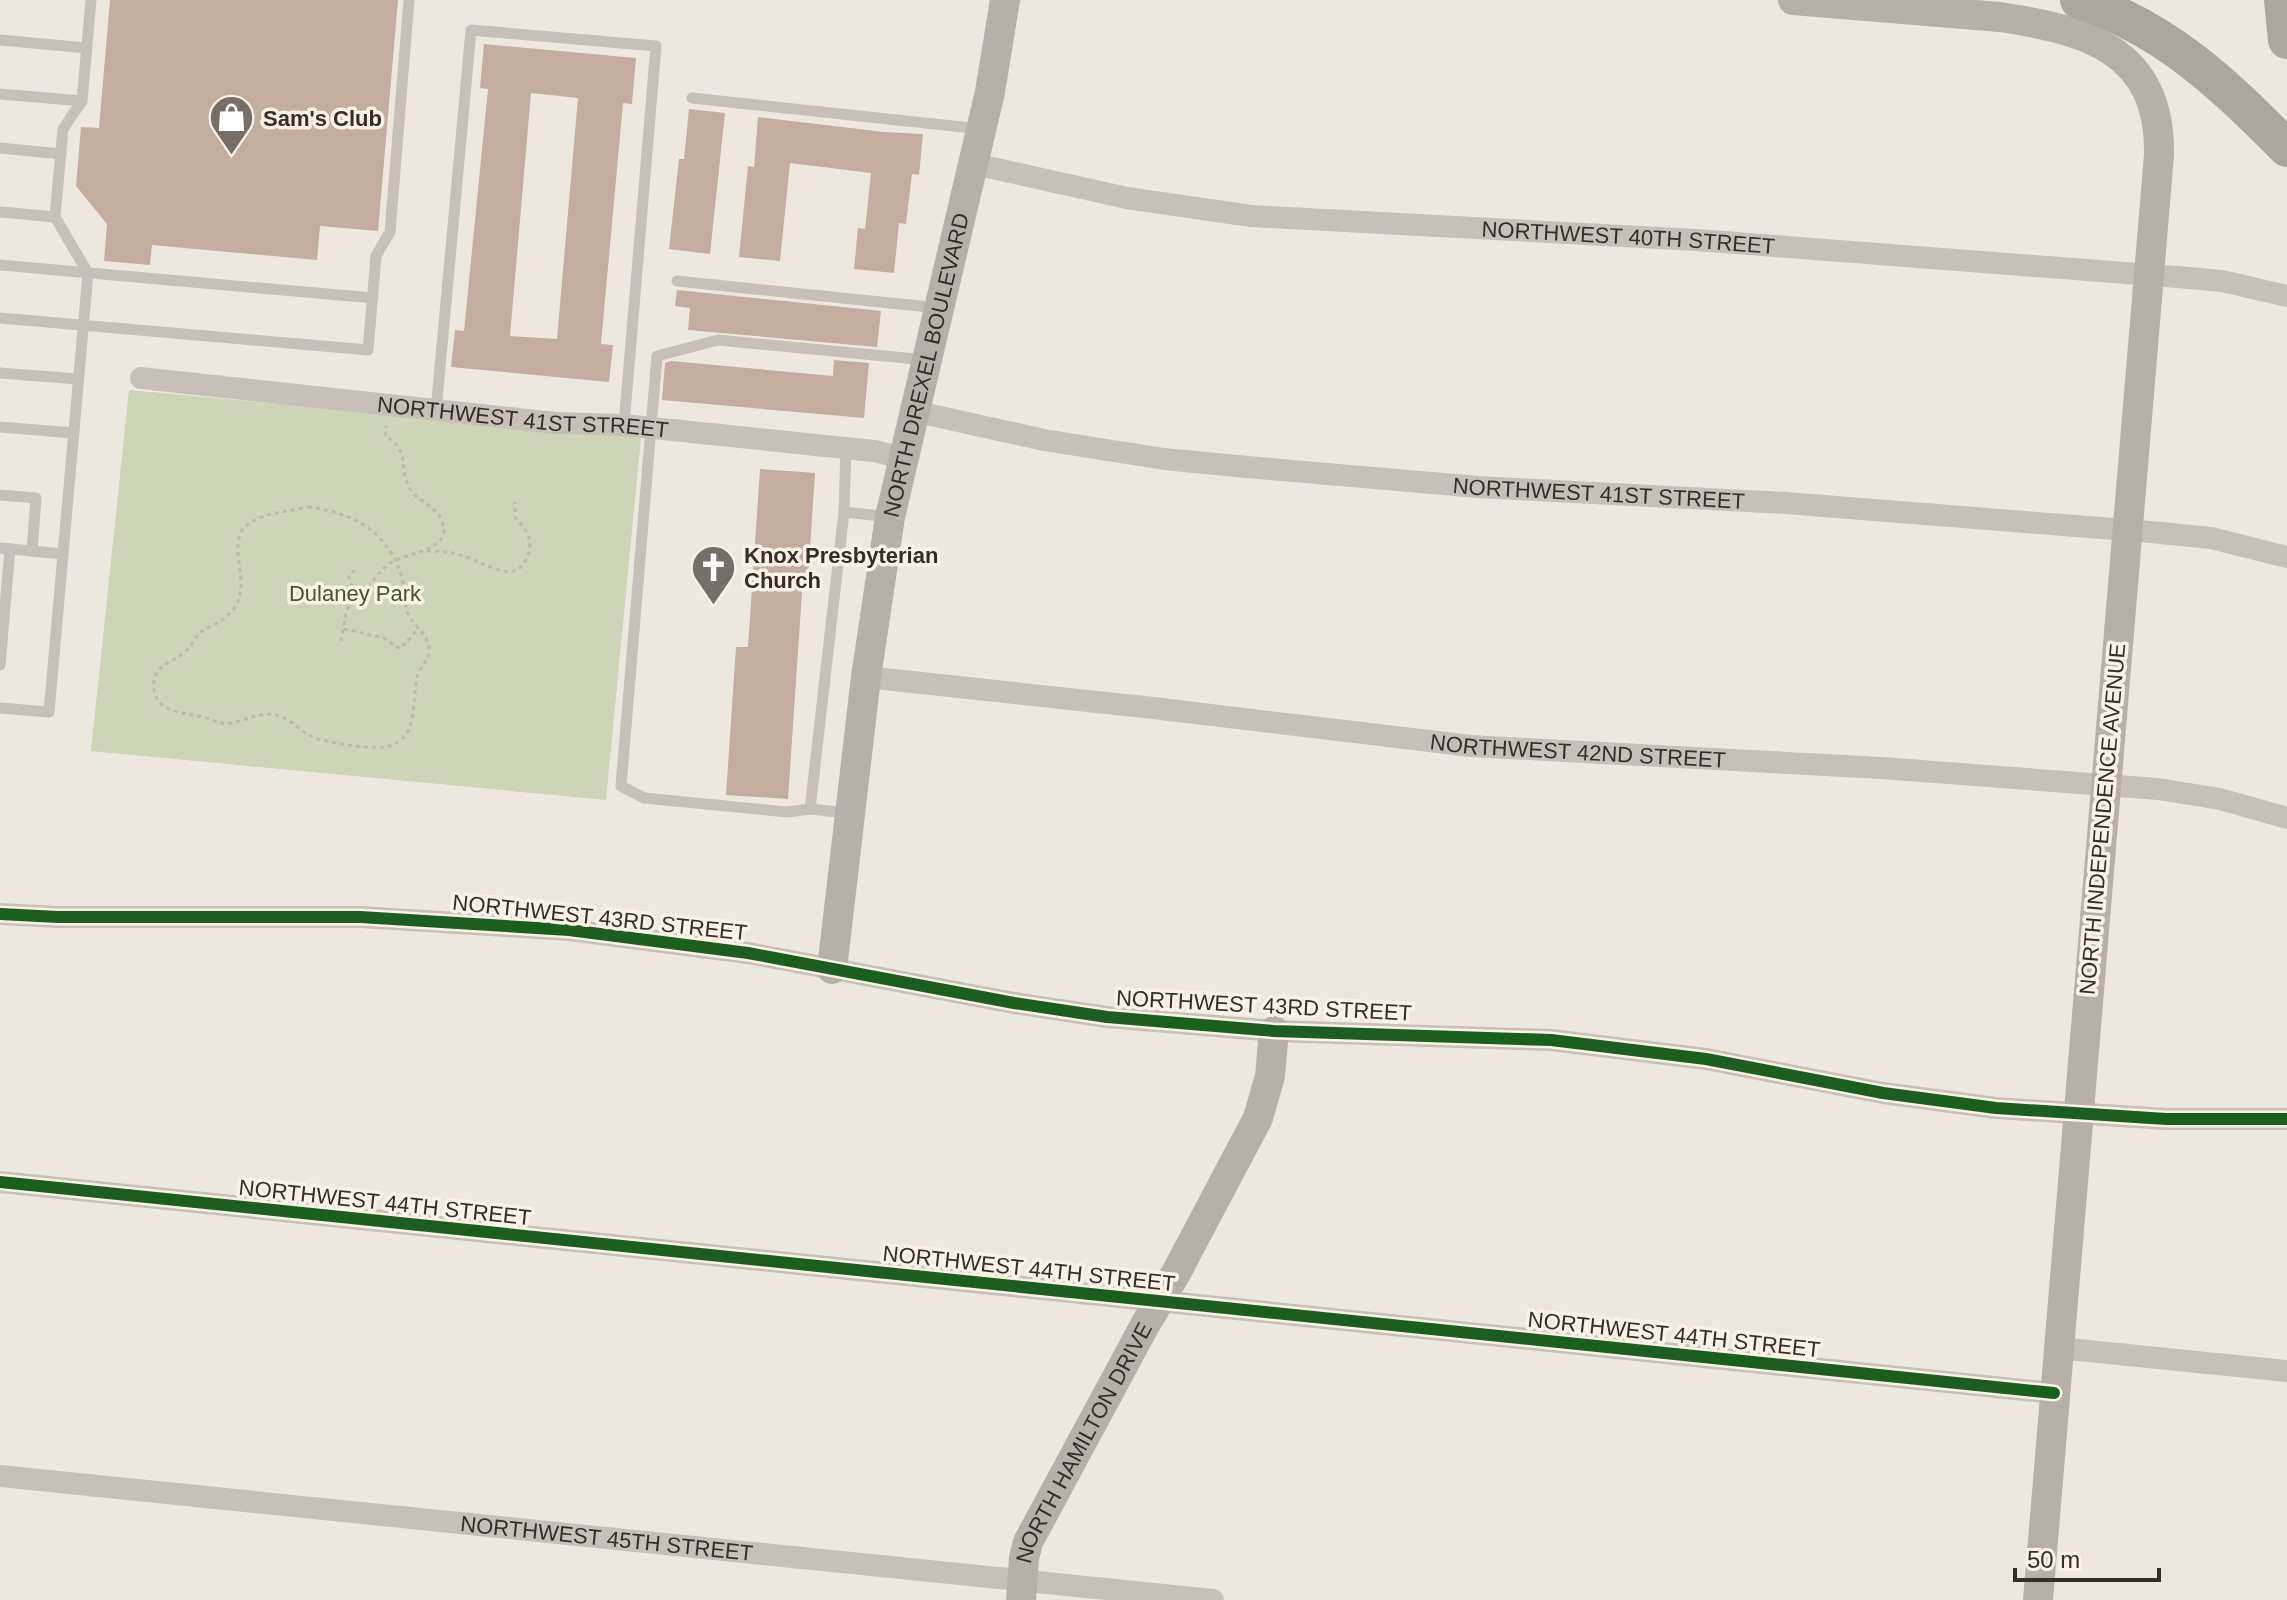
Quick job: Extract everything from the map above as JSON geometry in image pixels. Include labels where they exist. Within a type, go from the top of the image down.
[{"type":"highway","points":[[2079,0],[2136,24],[2192,59],[2287,148]]},
{"type":"highway","points":[[2283,0],[2287,40]]},
{"type":"street","name":"NORTH DREXEL BOULEVARD","points":[[832,969],[866,677],[890,517],[982,129],[1005,0]]},
{"type":"street","name":"NORTH INDEPENDENCE AVENUE","points":[[1793,0],[1938,11],[2030,22],[2073,33],[2115,52],[2141,77],[2157,116],[2159,155],[2038,1600]]},
{"type":"street","name":"NORTHWEST 40TH STREET","points":[[974,164],[1127,198],[1251,216],[1697,240],[2222,281],[2287,296]]},
{"type":"street","name":"NORTHWEST 41ST STREET","points":[[141,378],[556,423],[652,427],[846,448],[903,458]]},
{"type":"street","name":"NORTHWEST 41ST STREET","points":[[913,411],[1044,440],[1164,459],[1490,488],[1786,503],[2126,530],[2211,538],[2287,557]]},
{"type":"street","name":"NORTHWEST 42ND STREET","points":[[866,677],[1471,746],[1882,768],[2191,793],[2287,818]]},
{"type":"street","name":"NORTHWEST 43RD STREET","points":[[0,914],[73,918],[360,917],[500,924],[685,943],[1065,1011],[1150,1021],[1274,1031],[1513,1037],[1596,1044],[1706,1059],[1935,1100],[2078,1114],[2193,1120],[2287,1119]]},
{"type":"street","name":"NORTH HAMILTON DRIVE","points":[[1022,1590],[1028,1542],[1258,1118],[1270,1076],[1274,1031]]},
{"type":"street","name":"NORTHWEST 44TH STREET","points":[[0,1182],[2054,1393]]},
{"type":"street","points":[[2058,1348],[2287,1371]]},
{"type":"street","name":"NORTHWEST 45TH STREET","points":[[0,1476],[1022,1590],[1213,1600]]},
{"type":"lane","points":[[0,708],[49,712],[88,273],[55,217],[63,129],[82,101],[91,0]]},
{"type":"lane","points":[[0,318],[368,350],[376,256],[390,232],[409,0]]},
{"type":"lane","points":[[436,411],[471,30],[656,46],[624,425]]},
{"type":"lane","points":[[0,40],[87,48]]},
{"type":"lane","points":[[0,94],[82,101]]},
{"type":"lane","points":[[692,98],[982,129]]},
{"type":"lane","points":[[0,148],[61,154]]},
{"type":"lane","points":[[0,212],[55,217]]},
{"type":"lane","points":[[0,265],[373,298]]},
{"type":"lane","points":[[677,281],[940,308]]},
{"type":"lane","points":[[850,813],[810,809],[787,812],[644,798],[621,786],[657,356],[718,340],[927,360]]},
{"type":"lane","points":[[0,373],[78,379]]},
{"type":"lane","points":[[0,427],[74,433]]},
{"type":"lane","points":[[810,809],[844,512],[846,448]]},
{"type":"lane","points":[[0,495],[36,498],[32,551]]},
{"type":"lane","points":[[844,512],[890,517]]},
{"type":"lane","points":[[0,665],[5,549],[63,554]]},
{"type":"path","points":[[387,405],[385,436],[402,450],[403,472],[411,490],[441,519],[444,531],[440,541],[427,551]]},
{"type":"path","points":[[354,592],[367,590],[383,568],[396,559],[427,551],[453,553],[499,572],[514,570],[526,561],[530,546],[528,533],[515,517],[515,502]]},
{"type":"path","points":[[308,507],[343,513],[371,530],[396,559],[406,610],[426,636],[429,649],[426,663],[418,675],[412,722],[407,734],[391,746],[381,748],[320,740],[290,721],[266,714],[231,724],[218,723],[199,714],[166,709],[157,701],[153,691],[154,679],[162,665],[187,651],[198,634],[227,617],[242,595],[237,541],[243,529],[256,519],[308,507]]},
{"type":"path","points":[[341,641],[354,592],[349,577],[354,570]]},
{"type":"path","points":[[344,629],[384,638],[400,649],[419,628]]},
{"type":"green space","name":"Dulaney Park","points":[[129,390],[641,437],[606,800],[91,751]]},
{"type":"building","name":"Sam's Club","points":[[110,0],[398,0],[378,231],[320,226],[317,260],[152,245],[150,265],[104,261],[107,224],[76,186],[81,127],[99,128]]},
{"type":"building","points":[[484,44],[636,58],[632,104],[623,103],[601,344],[613,345],[609,382],[451,367],[455,330],[464,331],[488,89],[480,88]],"holes":[[[531,93],[578,98],[557,339],[510,336]]]},
{"type":"building","points":[[689,109],[725,113],[710,254],[669,249],[679,159],[684,159]]},
{"type":"building","points":[[758,117],[923,134],[919,175],[912,174],[906,224],[899,223],[894,273],[854,269],[858,228],[865,229],[871,173],[790,163],[780,261],[739,257],[748,166],[754,167]]},
{"type":"building","points":[[677,290],[881,311],[877,347],[688,330],[690,308],[675,306]]},
{"type":"building","points":[[834,360],[869,363],[864,418],[662,400],[665,363],[671,361],[833,376]]},
{"type":"building","points":[[760,469],[815,473],[808,578],[803,578],[788,799],[726,795],[736,647],[748,647]]},
{"type":"cycle path","points":[[0,914],[58,917],[360,917],[569,930],[748,953],[1014,1003],[1107,1017],[1274,1031],[1551,1040],[1706,1059],[1883,1093],[1996,1108],[2166,1119],[2287,1119]]},
{"type":"cycle path","points":[[0,1182],[2054,1393]]},
{"type":"place","name":"Sam's Club","points":[[232,157]]},
{"type":"place","name":"Knox Presbyterian Church","points":[[713,607]]}]
